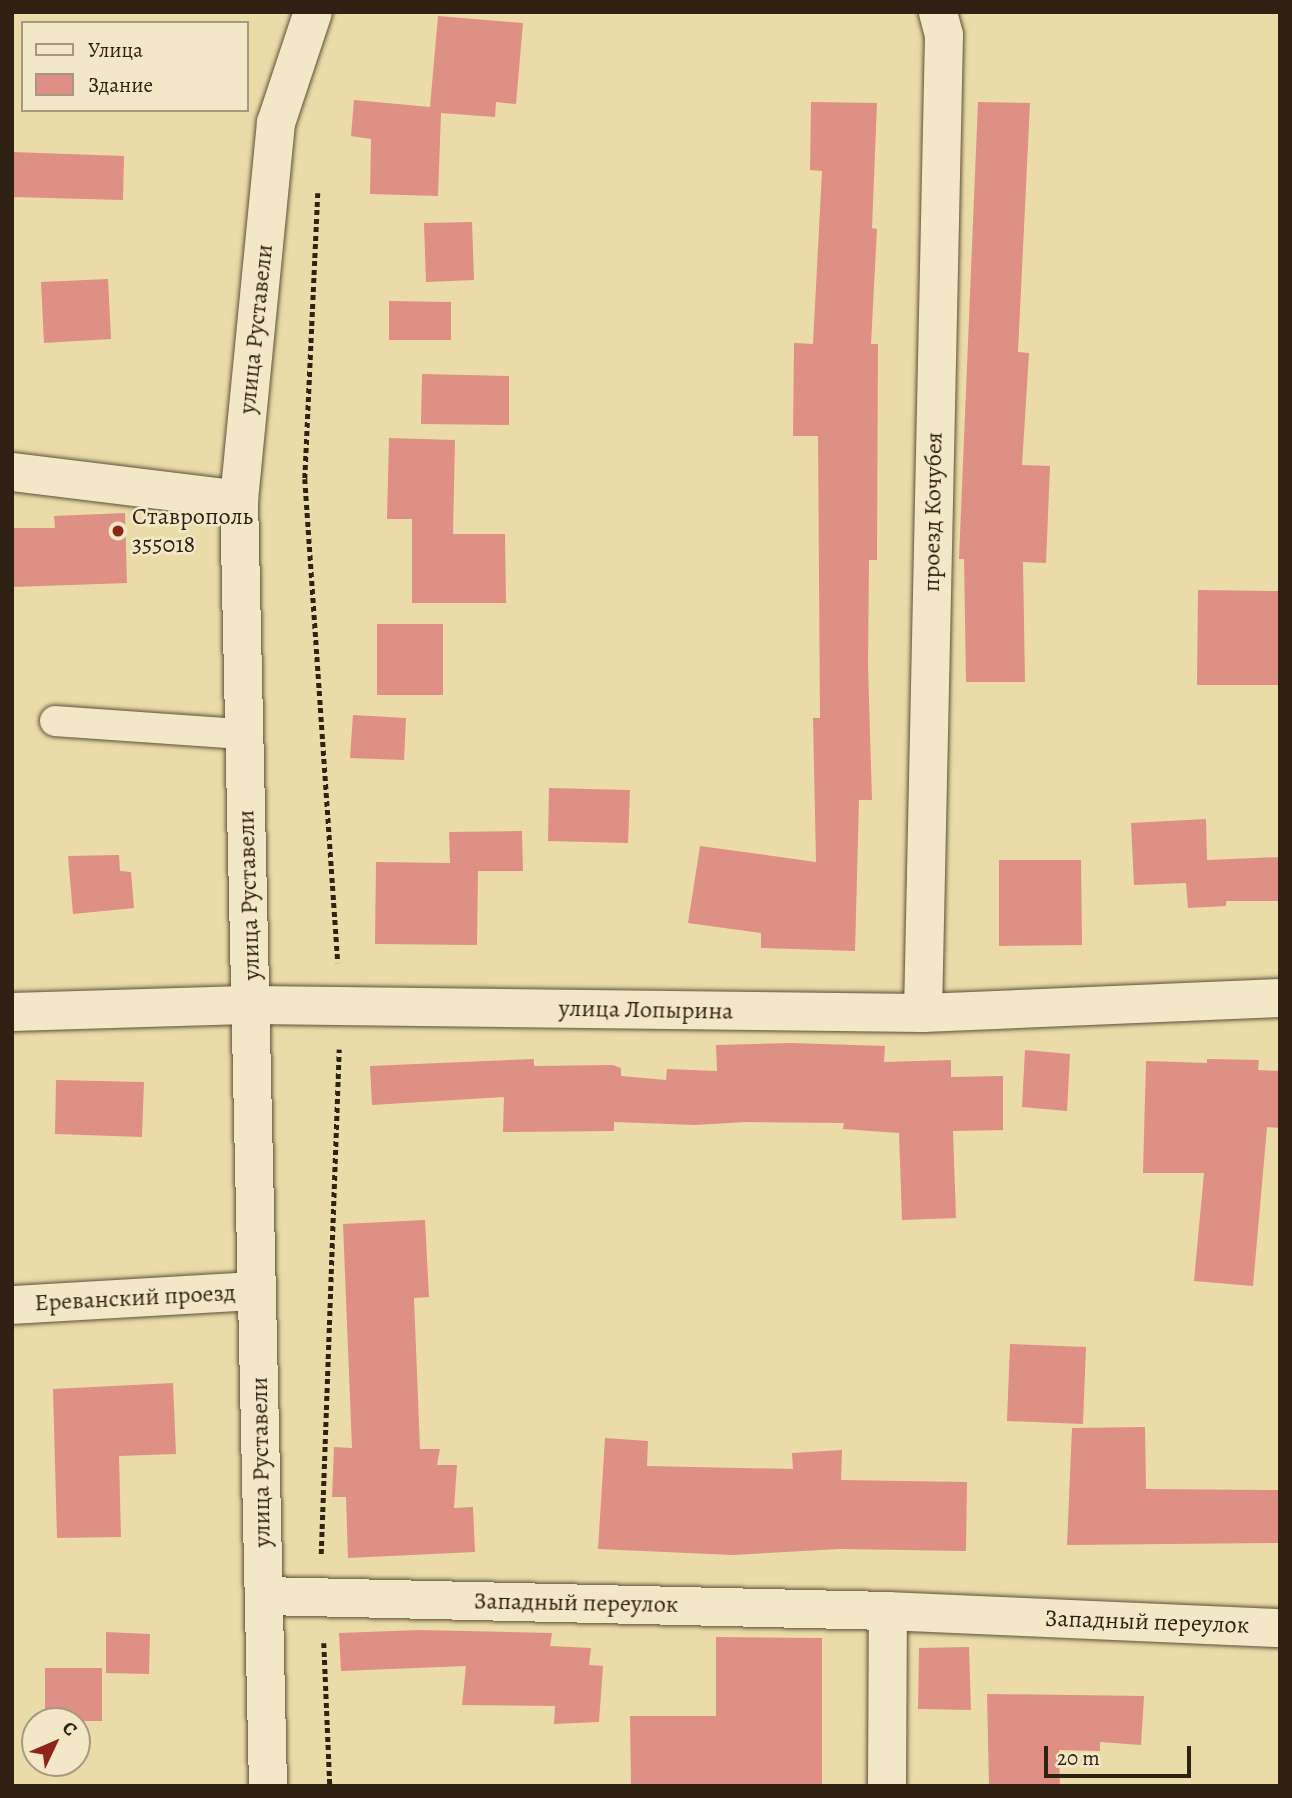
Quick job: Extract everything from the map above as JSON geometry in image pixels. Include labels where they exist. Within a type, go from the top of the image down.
[{"type":"street","name":"улица Руставели","points":[[268,1786],[257,1291],[254,1005],[242,734],[239,499],[276,123],[313,12]]},
{"type":"street","name":"проезд Кочубея","points":[[923,1013],[944,34],[938,12]]},
{"type":"street","points":[[12,472],[239,499]]},
{"type":"street","name":"улица Лопырина","points":[[12,1012],[254,1005],[923,1013],[1280,998]]},
{"type":"street","name":"Ереванский проезд","points":[[12,1305],[257,1291]]},
{"type":"street","name":"Западный переулок","points":[[265,1596],[888,1611],[1280,1628]]},
{"type":"street","points":[[887,1786],[888,1611]]},
{"type":"lane","points":[[55,721],[242,734]]},
{"type":"path","points":[[318,182],[304,479],[341,1006],[321,1597],[331,1786]]},
{"type":"building","points":[[438,16],[523,23],[516,104],[496,102],[495,117],[441,113],[438,196],[370,194],[371,139],[351,136],[354,100],[430,107]]},
{"type":"building","points":[[811,102],[877,103],[872,228],[877,229],[871,344],[878,344],[877,560],[869,560],[868,666],[872,800],[859,800],[855,951],[761,948],[761,933],[688,923],[700,846],[816,862],[813,718],[820,718],[818,436],[793,436],[794,343],[813,344],[822,171],[810,170]]},
{"type":"building","points":[[978,102],[1030,103],[1018,352],[1029,353],[1022,465],[1050,466],[1046,563],[1023,562],[1025,682],[966,682],[964,559],[959,559]]},
{"type":"building","points":[[12,152],[124,156],[123,200],[12,197]]},
{"type":"building","points":[[472,222],[474,280],[426,282],[424,223]]},
{"type":"building","points":[[108,279],[111,339],[44,343],[41,282]]},
{"type":"building","points":[[389,301],[451,302],[451,340],[389,340]]},
{"type":"building","points":[[422,374],[509,376],[509,425],[421,424]]},
{"type":"building","points":[[389,438],[455,440],[453,534],[505,534],[506,603],[412,603],[412,519],[387,519]]},
{"type":"building","points":[[125,513],[127,583],[12,587],[12,528],[55,528],[54,516]]},
{"type":"building","points":[[1198,590],[1280,591],[1280,685],[1197,685]]},
{"type":"building","points":[[377,624],[443,624],[443,695],[377,695]]},
{"type":"building","points":[[353,715],[406,718],[404,760],[350,758]]},
{"type":"building","points":[[549,788],[630,790],[628,843],[548,841]]},
{"type":"building","points":[[1206,819],[1207,860],[1280,857],[1280,901],[1226,901],[1226,906],[1188,908],[1186,883],[1134,885],[1131,823]]},
{"type":"building","points":[[522,831],[523,871],[478,871],[477,945],[375,944],[376,862],[450,863],[449,832]]},
{"type":"building","points":[[119,855],[120,871],[131,872],[134,908],[73,914],[68,856]]},
{"type":"building","points":[[999,860],[1081,860],[1082,945],[999,946]]},
{"type":"building","points":[[792,1043],[885,1046],[884,1062],[951,1060],[951,1077],[1003,1076],[1003,1130],[953,1131],[956,1218],[902,1220],[899,1133],[843,1129],[844,1123],[746,1122],[695,1125],[614,1122],[614,1131],[503,1132],[504,1097],[372,1105],[370,1066],[534,1059],[534,1066],[613,1065],[621,1068],[621,1076],[666,1080],[667,1069],[717,1071],[716,1045]]},
{"type":"building","points":[[1025,1050],[1070,1054],[1067,1111],[1022,1107]]},
{"type":"building","points":[[1207,1059],[1259,1060],[1258,1070],[1280,1071],[1280,1128],[1267,1127],[1253,1286],[1194,1281],[1204,1173],[1143,1173],[1146,1061],[1207,1063]]},
{"type":"building","points":[[56,1080],[144,1082],[142,1137],[55,1134]]},
{"type":"building","points":[[425,1220],[429,1297],[414,1298],[420,1449],[440,1449],[437,1465],[457,1465],[454,1508],[473,1507],[475,1552],[348,1558],[346,1497],[332,1497],[334,1447],[352,1448],[343,1224]]},
{"type":"building","points":[[1010,1344],[1086,1347],[1083,1424],[1007,1421]]},
{"type":"building","points":[[173,1383],[176,1454],[119,1456],[121,1537],[57,1538],[53,1389]]},
{"type":"building","points":[[1145,1427],[1146,1489],[1280,1490],[1280,1543],[1067,1545],[1072,1428]]},
{"type":"building","points":[[605,1438],[648,1441],[647,1466],[793,1469],[792,1453],[842,1450],[841,1480],[967,1482],[966,1551],[839,1549],[733,1555],[598,1549]]},
{"type":"building","points":[[420,1630],[552,1633],[550,1646],[591,1648],[589,1665],[603,1666],[599,1722],[554,1724],[555,1706],[462,1705],[466,1666],[341,1671],[339,1633]]},
{"type":"building","points":[[106,1632],[150,1634],[149,1674],[106,1673]]},
{"type":"building","points":[[716,1637],[822,1638],[822,1786],[631,1786],[630,1716],[716,1716]]},
{"type":"building","points":[[969,1647],[971,1710],[918,1709],[919,1648]]},
{"type":"building","points":[[45,1668],[102,1668],[102,1721],[91,1721],[91,1707],[45,1707]]},
{"type":"building","points":[[987,1694],[1144,1696],[1141,1745],[1100,1742],[1100,1751],[1059,1750],[1060,1786],[989,1786]]},
{"type":"place","name":"Ставрополь 355018","points":[[118,531]]}]
